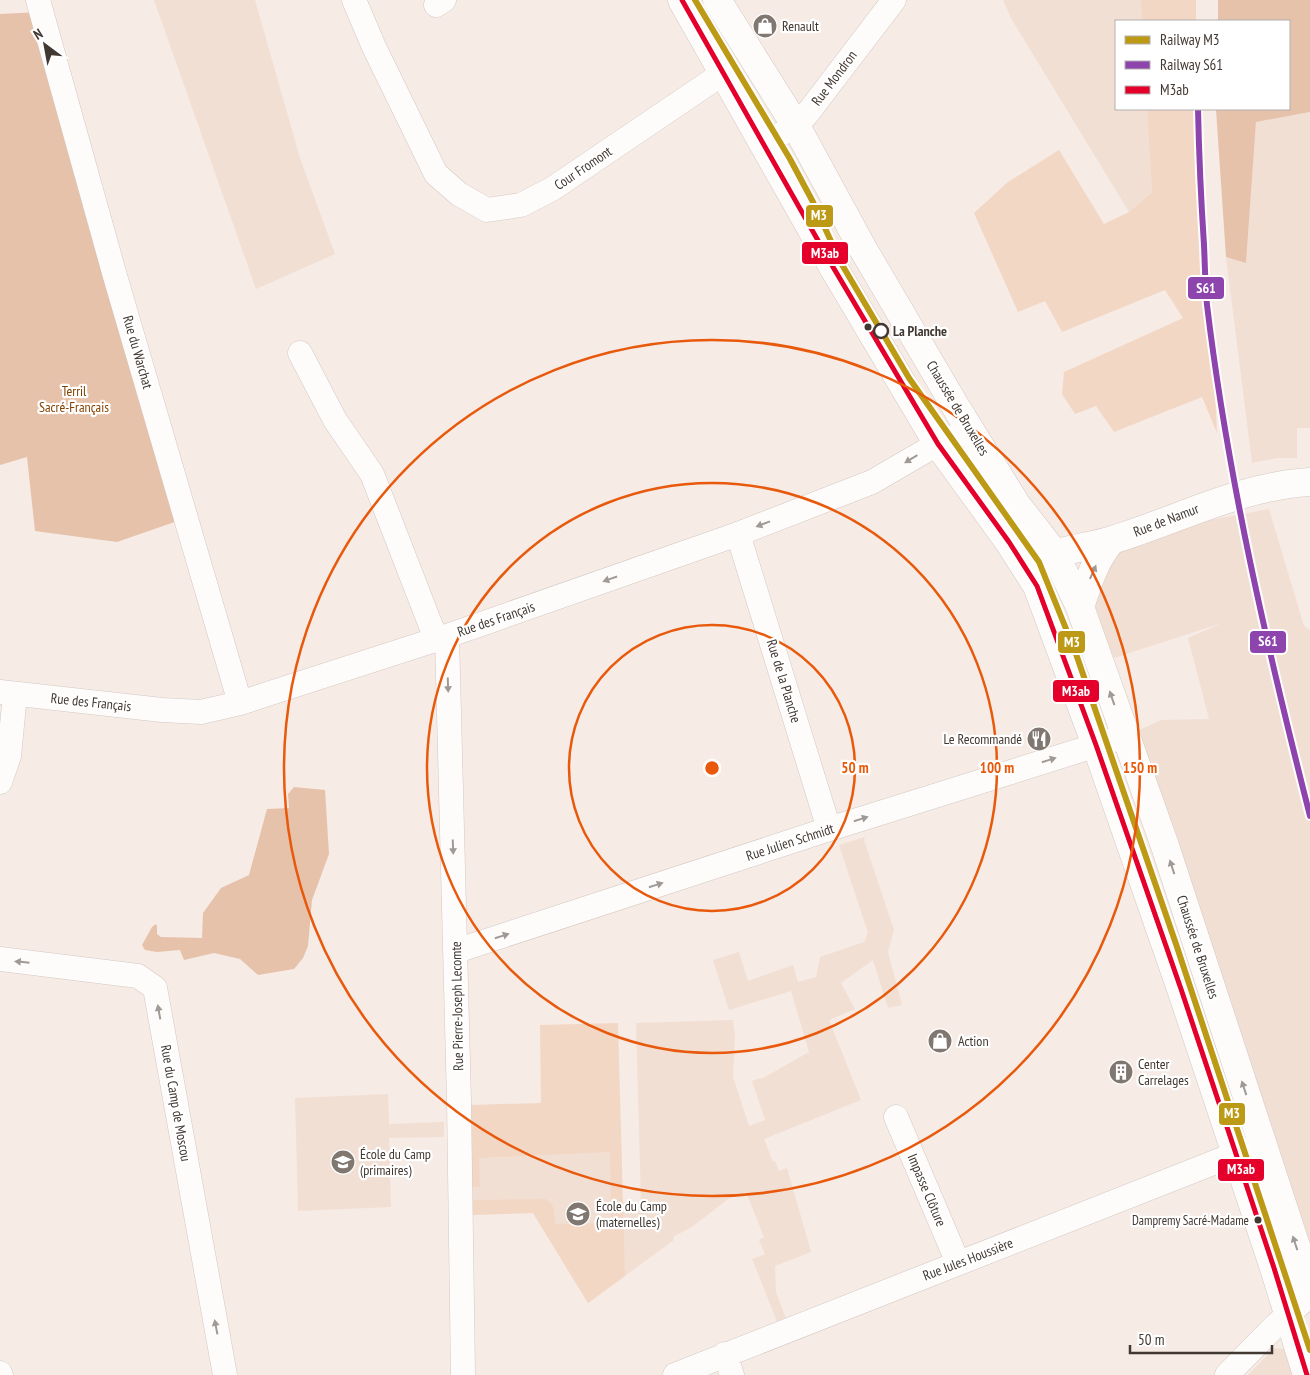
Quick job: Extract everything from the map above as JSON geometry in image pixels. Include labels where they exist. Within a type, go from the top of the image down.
[{"type":"main road","name":"Chaussée de Bruxelles","points":[[682,0],[833,267],[938,444],[1009,542],[1037,586],[1096,745],[1182,989],[1308,1375]]},
{"type":"main road","name":"Chaussée de Bruxelles","points":[[717,0],[796,126],[863,249],[970,429],[1016,504],[1054,554],[1080,607],[1168,856],[1310,1289]]},
{"type":"main road","name":"Rue de Namur","points":[[1027,570],[1048,556],[1112,540],[1241,494],[1310,482]]},
{"type":"main road","points":[[1080,607],[1102,552],[1112,540]]},
{"type":"street","name":"Rue du Warchat","points":[[38,0],[115,276],[240,703]]},
{"type":"street","name":"Cour Fromont","points":[[354,0],[374,47],[436,174],[459,194],[487,210],[521,205],[552,189],[716,78],[723,71]]},
{"type":"street","name":"Rue Mondron","points":[[764,143],[796,126],[807,114],[894,0]]},
{"type":"street","name":"Rue Pierre-Joseph Lecomte","points":[[300,353],[335,420],[372,474],[442,638],[456,951],[460,1102],[463,1375]]},
{"type":"street","name":"Rue des Français","points":[[8,693],[162,710],[201,712],[240,703],[442,638],[738,534],[872,482],[938,444],[970,429]]},
{"type":"street","name":"Rue de la Planche","points":[[738,534],[829,829]]},
{"type":"street","points":[[0,782],[9,756],[8,693]]},
{"type":"street","name":"Rue Julien Schmidt","points":[[456,951],[829,829],[1126,736]]},
{"type":"street","name":"Rue du Camp de Moscou","points":[[0,959],[138,976],[155,988],[225,1375]]},
{"type":"street","name":"Impasse Clôture","points":[[896,1117],[958,1263]]},
{"type":"street","name":"Rue Jules Houssière","points":[[675,1375],[728,1365],[958,1263],[1236,1154],[1264,1148]]},
{"type":"street","points":[[1227,1375],[1275,1326],[1310,1295]]},
{"type":"shaded area","points":[[154,0],[255,0],[300,158],[335,254],[256,289]]},
{"type":"shaded area","points":[[1003,0],[1144,0],[1145,20],[1115,20],[1115,110],[1148,110],[1152,192],[1129,212],[1012,20]]},
{"type":"shaded area","points":[[1141,0],[1196,0],[1196,20],[1142,20]]},
{"type":"shaded area","points":[[1147,110],[1201,110],[1217,433],[1202,397],[1114,432],[1096,406],[1075,414],[1062,394],[1064,372],[1183,318],[1165,290],[1062,332],[1045,301],[1018,312],[974,213],[1008,182],[1059,150],[1104,224],[1129,212],[1152,192]]},
{"type":"shaded area","points":[[1310,112],[1310,428],[1297,428],[1297,458],[1277,458],[1252,463],[1226,257],[1246,262],[1256,122]]},
{"type":"shaded area","points":[[1269,509],[1304,626],[1310,630],[1310,1251],[1135,732],[1161,720],[1209,719],[1188,638],[1222,623],[1114,658],[1096,616],[1093,570],[1142,533]]},
{"type":"shaded area","points":[[865,837],[864,840],[894,930],[888,952],[902,1005],[888,1008],[873,960],[841,983],[855,1009],[829,1020],[861,1100],[764,1139],[773,1162],[775,1161],[779,1171],[787,1168],[811,1252],[775,1266],[776,1292],[787,1321],[778,1324],[752,1259],[765,1254],[759,1240],[764,1237],[746,1192],[728,1199],[692,1227],[673,1237],[674,1240],[588,1303],[533,1213],[472,1215],[470,1129],[621,1125],[622,1202],[641,1202],[636,1023],[733,1020],[735,1036],[733,1077],[749,1126],[765,1120],[752,1081],[761,1079],[809,1052],[791,991],[729,1010],[713,960],[739,952],[748,981],[793,965],[798,982],[816,977],[820,957],[864,942],[868,933],[839,845]]},
{"type":"shaded area","points":[[618,1023],[625,1276],[588,1303],[533,1213],[472,1215],[472,1200],[545,1199],[553,1206],[555,1224],[611,1223],[610,1152],[479,1158],[480,1187],[471,1187],[470,1105],[541,1103],[540,1025]]},
{"type":"shaded area","name":"École du Camp (primaires)","points":[[388,1094],[389,1124],[444,1122],[444,1137],[389,1138],[391,1207],[298,1211],[295,1098]]},
{"type":"shaded area","points":[[1274,1348],[1284,1349],[1292,1375],[1248,1375]]},
{"type":"green space","points":[[1218,0],[1310,0],[1310,112],[1256,122],[1246,263],[1226,257],[1216,110],[1290,110],[1290,20],[1218,20]]},
{"type":"green space","name":"Terril Sacré-Français","points":[[41,12],[186,518],[117,542],[35,531],[27,457],[0,465],[0,14]]},
{"type":"green space","points":[[294,787],[325,790],[329,854],[312,900],[308,946],[303,958],[294,969],[258,975],[240,959],[214,953],[184,960],[180,950],[157,952],[145,950],[142,945],[152,927],[156,924],[157,934],[161,937],[202,938],[203,913],[221,888],[249,875],[267,809],[289,808],[288,794]]},
{"type":"rail line","name":"M3","points":[[695,0],[790,159],[813,202],[841,263],[909,378],[1039,562],[1075,651],[1176,944],[1310,1350]]},
{"type":"rail line","name":"S61","points":[[1198,110],[1206,298],[1226,434],[1237,499],[1264,626],[1310,816]]},
{"type":"transit line","name":"M3ab","points":[[682,0],[833,267],[938,444],[1009,542],[1037,586],[1096,745],[1181,989],[1274,1268],[1307,1375]]},
{"type":"place","name":"Renault","points":[[765,26]]},
{"type":"place","name":"La Planche","points":[[881,331]]},
{"type":"place","name":"Le Recommandé","points":[[1039,739]]},
{"type":"place","name":"Action","points":[[940,1041]]},
{"type":"place","name":"Center Carrelages","points":[[1121,1072]]},
{"type":"place","name":"École du Camp (primaires)","points":[[343,1162]]},
{"type":"place","name":"École du Camp (maternelles)","points":[[578,1214]]},
{"type":"place","name":"Dampremy Sacré-Madame","points":[[1258,1220]]}]
